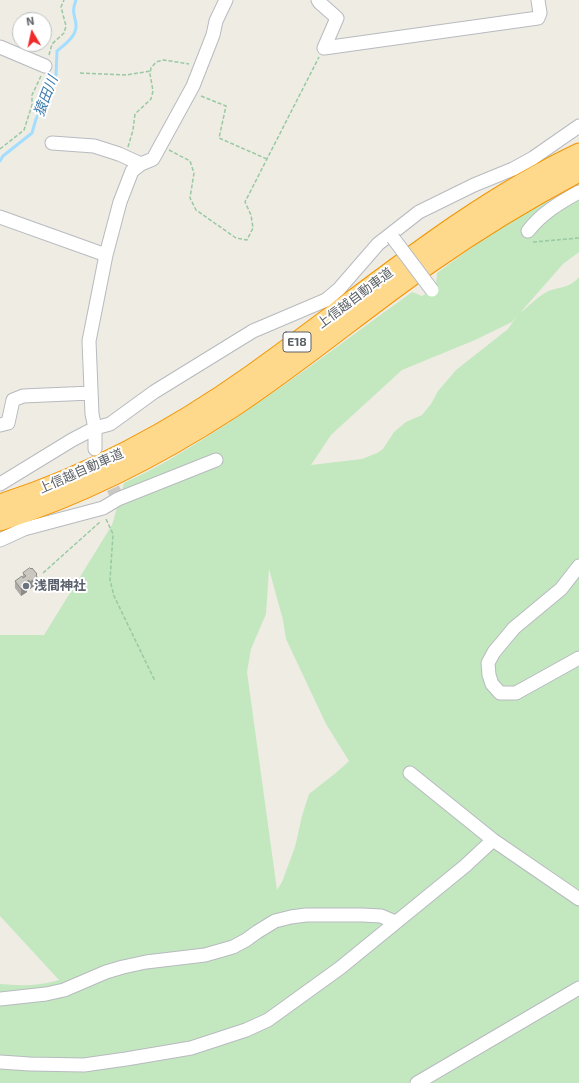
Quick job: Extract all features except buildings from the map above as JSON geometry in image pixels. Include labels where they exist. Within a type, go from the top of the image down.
[{"type":"highway","name":"上信越自動車道","points":[[0,504],[47,487],[117,456],[187,417],[250,376],[402,263],[460,222],[536,176],[579,153]]},
{"type":"highway","name":"上信越自動車道","points":[[0,521],[52,503],[86,488],[162,451],[196,431],[266,385],[470,235],[543,191],[579,172]]},
{"type":"street","points":[[95,449],[89,341],[106,255],[120,202],[132,171],[141,164],[154,159],[190,92],[213,35],[216,21],[226,0]]},
{"type":"street","points":[[318,0],[337,18],[324,48]]},
{"type":"street","points":[[324,48],[538,18],[540,13],[538,0]]},
{"type":"street","points":[[0,47],[45,66]]},
{"type":"street","points":[[0,484],[72,440],[95,428],[110,424],[154,392],[253,331],[326,300],[339,289],[378,244],[392,236],[419,212],[474,185],[513,169],[526,162],[579,126]]},
{"type":"street","points":[[52,143],[94,146],[126,156],[141,164]]},
{"type":"street","points":[[528,231],[534,222],[552,207],[579,192]]},
{"type":"street","points":[[0,217],[106,255]]},
{"type":"street","points":[[392,236],[432,290]]},
{"type":"street","points":[[0,425],[8,423],[13,400],[23,396],[91,393]]},
{"type":"street","points":[[0,540],[24,529],[103,508],[118,499],[216,460]]},
{"type":"street","points":[[579,566],[561,589],[514,628],[494,652],[488,663],[489,675],[492,684],[500,693],[516,693],[579,658]]},
{"type":"street","points":[[410,773],[493,840],[579,899]]},
{"type":"street","points":[[0,1062],[84,1065],[192,1048],[246,1030],[268,1020],[340,968],[465,866],[493,840]]},
{"type":"street","points":[[0,999],[46,994],[64,990],[106,972],[123,967],[146,962],[204,955],[233,947],[276,921],[291,917],[306,915],[362,915],[381,916],[396,922]]},
{"type":"street","points":[[417,1083],[579,988]]},
{"type":"path","points":[[0,149],[24,130],[32,105],[32,95],[45,66],[52,44],[64,33],[66,26],[61,7],[64,0]]},
{"type":"path","points":[[161,146],[190,161],[194,173],[190,198],[196,210],[236,238],[247,240],[253,228],[251,216],[245,202],[324,48]]},
{"type":"path","points":[[126,156],[133,130],[135,114],[152,99],[153,90],[151,68],[156,62],[164,60],[201,66]]},
{"type":"path","points":[[80,73],[126,75],[151,71]]},
{"type":"path","points":[[190,92],[226,106],[219,138],[267,159]]},
{"type":"path","points":[[528,231],[524,236],[524,240],[529,242],[579,238]]},
{"type":"path","points":[[43,573],[105,517],[113,534],[110,580],[114,596],[154,681]]},
{"type":"green space","points":[[579,184],[579,252],[563,264],[520,313],[545,293],[567,286],[579,277],[579,1083],[0,1083],[0,984],[30,985],[59,980],[0,916],[0,635],[44,635],[112,525],[124,483],[167,461],[230,422],[292,380],[412,292],[422,296],[436,287],[437,273],[498,228]],"holes":[[[517,316],[508,329],[456,370],[438,391],[431,404],[422,415],[406,422],[394,432],[383,449],[362,459],[311,465],[331,435],[402,370],[475,340],[512,322]],[[269,569],[283,620],[286,639],[326,724],[349,761],[309,794],[295,847],[282,882],[277,890],[247,672],[251,649],[266,614]]]},
{"type":"waterway","name":"猿田川","points":[[0,161],[3,156],[32,133],[36,119],[56,75],[57,51],[70,40],[76,29],[74,11],[76,0]]},
{"type":"tunnel","points":[[105,471],[118,499]]},
{"type":"place","name":"浅間神社","points":[[26,586]]}]
